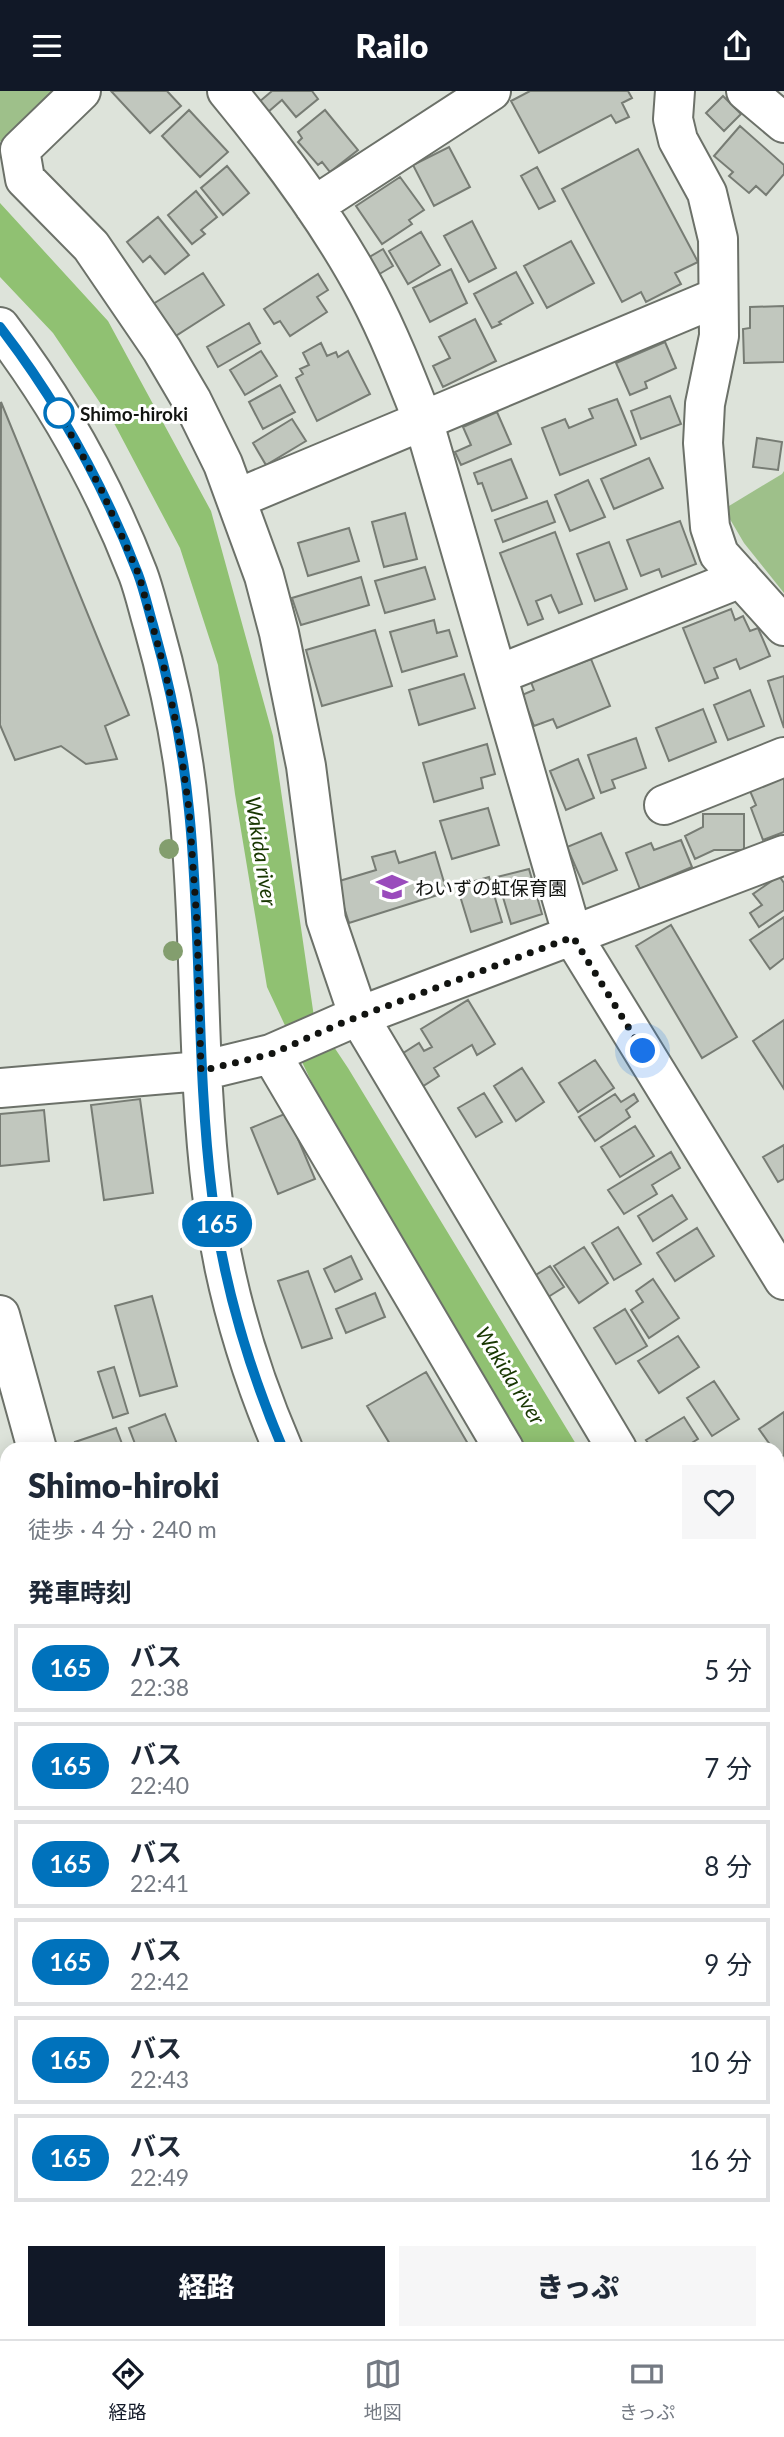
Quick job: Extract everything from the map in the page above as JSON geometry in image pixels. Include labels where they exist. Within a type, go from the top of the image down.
[{"type":"street","points":[[81,91],[20,150],[25,179],[91,246],[162,350],[192,401],[223,464],[264,576],[279,633],[306,767],[326,920],[352,1020],[613,1442]]},
{"type":"street","points":[[227,91],[260,131],[314,206],[368,293],[401,363],[424,421],[573,937],[784,1280]]},
{"type":"street","points":[[314,206],[491,91]]},
{"type":"street","points":[[675,91],[673,119],[678,139],[707,193],[718,239],[719,335],[705,404],[703,443],[710,527],[719,554],[784,626]]},
{"type":"street","points":[[746,91],[784,123]]},
{"type":"street","points":[[236,499],[718,297]]},
{"type":"street","points":[[0,328],[59,413],[101,489],[139,575],[161,654],[179,738],[189,809],[197,923],[201,1071],[212,1194],[242,1340],[280,1442]]},
{"type":"street","points":[[497,675],[741,578]]},
{"type":"street","points":[[664,805],[784,757]]},
{"type":"street","points":[[0,1088],[201,1071],[278,1051],[352,1020],[784,855]]},
{"type":"street","points":[[278,1051],[500,1442]]},
{"type":"street","points":[[0,1315],[35,1442]]},
{"type":"shaded area","points":[[0,91],[59,91],[11,152],[0,141]]},
{"type":"shaded area","points":[[784,471],[784,593],[744,543],[724,509]]},
{"type":"water","name":"Wakida river","points":[[0,203],[108,321],[211,511],[273,736],[314,1017],[348,1068],[575,1442],[523,1442],[445,1320],[311,1081],[267,987],[235,794],[218,665],[180,548],[115,425],[53,333],[0,277]]},
{"type":"building","points":[[111,91],[167,91],[181,106],[150,133]]},
{"type":"building","points":[[272,91],[312,91],[318,99],[296,117],[282,100],[268,112],[259,102]]},
{"type":"building","points":[[530,91],[628,91],[632,98],[622,103],[629,117],[616,123],[611,115],[539,153],[511,101]]},
{"type":"building","points":[[723,96],[741,114],[724,131],[706,113]]},
{"type":"building","points":[[189,110],[228,152],[200,177],[162,136]]},
{"type":"building","points":[[325,110],[358,150],[330,172],[322,162],[318,165],[298,142],[302,138],[298,132]]},
{"type":"building","points":[[740,126],[784,165],[784,174],[766,195],[756,186],[749,193],[729,176],[733,172],[714,156]]},
{"type":"building","points":[[449,147],[470,187],[434,206],[413,165]]},
{"type":"building","points":[[638,149],[698,262],[675,273],[681,284],[646,302],[641,292],[622,302],[562,189]]},
{"type":"building","points":[[227,166],[249,193],[223,215],[201,188]]},
{"type":"building","points":[[537,167],[555,201],[539,209],[521,176]]},
{"type":"building","points":[[400,177],[424,210],[409,220],[412,224],[382,244],[356,206]]},
{"type":"building","points":[[196,191],[217,217],[201,230],[205,234],[192,244],[168,215]]},
{"type":"building","points":[[158,217],[189,255],[165,274],[150,256],[143,262],[127,242]]},
{"type":"building","points":[[472,221],[496,268],[469,282],[444,236]]},
{"type":"building","points":[[421,232],[440,265],[408,284],[389,251]]},
{"type":"building","points":[[571,241],[594,283],[547,308],[524,266]]},
{"type":"building","points":[[383,249],[393,266],[376,276],[366,259]]},
{"type":"building","points":[[451,269],[467,303],[430,322],[413,288]]},
{"type":"building","points":[[516,272],[533,303],[492,328],[474,294]]},
{"type":"building","points":[[203,273],[224,305],[174,337],[153,304]]},
{"type":"building","points":[[318,274],[328,290],[317,297],[327,312],[290,336],[280,321],[274,324],[264,309]]},
{"type":"building","points":[[784,306],[784,362],[744,363],[743,329],[750,328],[750,307]]},
{"type":"building","points":[[475,319],[496,361],[443,387],[433,366],[450,358],[439,337]]},
{"type":"building","points":[[249,323],[260,343],[218,367],[207,347]]},
{"type":"building","points":[[665,342],[676,368],[645,382],[647,388],[630,395],[616,363]]},
{"type":"building","points":[[321,343],[327,356],[336,352],[338,357],[348,351],[370,394],[317,421],[296,378],[303,374],[300,369],[309,365],[303,353]]},
{"type":"building","points":[[261,351],[277,376],[245,395],[230,370]]},
{"type":"building","points":[[280,385],[295,412],[263,429],[249,402]]},
{"type":"building","points":[[670,396],[681,424],[641,439],[631,411]]},
{"type":"building","points":[[617,399],[636,445],[560,475],[542,428],[565,419],[569,428],[593,418],[589,409]]},
{"type":"building","points":[[1,402],[129,715],[105,726],[117,759],[86,764],[61,746],[15,760],[0,725]]},
{"type":"building","points":[[497,412],[511,444],[461,465],[455,452],[471,445],[463,427]]},
{"type":"building","points":[[292,419],[306,441],[266,465],[253,443]]},
{"type":"building","points":[[757,438],[782,442],[778,470],[753,467]]},
{"type":"building","points":[[649,458],[663,488],[614,509],[601,479]]},
{"type":"building","points":[[511,459],[527,498],[492,511],[482,483],[478,484],[474,473]]},
{"type":"building","points":[[588,480],[605,517],[570,531],[555,495]]},
{"type":"building","points":[[547,501],[555,522],[503,542],[495,520]]},
{"type":"building","points":[[405,513],[417,559],[384,567],[372,522]]},
{"type":"building","points":[[680,521],[696,564],[662,577],[659,569],[641,576],[627,540]]},
{"type":"building","points":[[349,528],[359,561],[308,576],[298,543]]},
{"type":"building","points":[[555,532],[582,604],[559,613],[551,595],[536,601],[543,619],[528,625],[500,553]]},
{"type":"building","points":[[609,542],[627,589],[595,601],[577,554]]},
{"type":"building","points":[[425,567],[435,599],[385,613],[375,581]]},
{"type":"building","points":[[361,577],[369,605],[301,625],[292,598]]},
{"type":"building","points":[[731,609],[735,620],[743,616],[750,631],[758,628],[770,656],[740,669],[736,659],[714,668],[718,678],[705,683],[683,628]]},
{"type":"building","points":[[434,620],[437,633],[449,630],[457,656],[402,672],[390,632]]},
{"type":"building","points":[[375,630],[392,686],[322,706],[306,650]]},
{"type":"building","points":[[591,659],[610,706],[557,728],[553,719],[534,726],[522,695],[534,690],[531,682]]},
{"type":"building","points":[[464,674],[475,708],[419,725],[409,690]]},
{"type":"building","points":[[784,676],[784,728],[768,681]]},
{"type":"building","points":[[750,690],[764,726],[728,740],[714,705]]},
{"type":"building","points":[[703,709],[716,742],[669,761],[656,728]]},
{"type":"building","points":[[636,738],[646,768],[612,780],[615,788],[601,793],[588,755]]},
{"type":"building","points":[[487,744],[495,774],[481,778],[483,788],[434,802],[423,763]]},
{"type":"building","points":[[578,759],[594,798],[566,810],[550,771]]},
{"type":"building","points":[[784,777],[784,832],[763,840],[751,808],[756,805],[750,791]]},
{"type":"building","points":[[488,808],[499,845],[452,859],[440,821]]},
{"type":"building","points":[[703,814],[744,814],[744,850],[714,850],[695,859],[685,836],[703,827]]},
{"type":"building","points":[[601,833],[617,870],[583,884],[567,847]]},
{"type":"building","points":[[681,840],[692,867],[640,889],[626,853],[651,843],[654,850]]},
{"type":"building","name":"わいずの虹保育園","points":[[395,851],[399,863],[435,852],[447,892],[349,923],[336,882],[376,870],[372,857]]},
{"type":"building","points":[[529,869],[542,914],[511,924],[497,877]]},
{"type":"building","points":[[779,876],[784,883],[784,910],[759,927],[750,913],[762,905],[753,894]]},
{"type":"building","points":[[489,877],[502,922],[471,932],[457,886]]},
{"type":"building","points":[[784,917],[784,958],[770,969],[750,940]]},
{"type":"building","points":[[671,925],[737,1037],[702,1058],[636,946]]},
{"type":"building","points":[[468,1000],[495,1044],[477,1055],[472,1045],[434,1068],[439,1076],[417,1090],[397,1057],[419,1043],[424,1051],[432,1047],[421,1029]]},
{"type":"building","points":[[784,1020],[784,1089],[753,1041]]},
{"type":"building","points":[[595,1060],[614,1088],[578,1112],[559,1083]]},
{"type":"building","points":[[522,1068],[544,1102],[516,1121],[494,1086]]},
{"type":"building","points":[[484,1093],[502,1122],[476,1137],[458,1108]]},
{"type":"building","points":[[615,1094],[621,1102],[634,1094],[638,1101],[626,1110],[630,1117],[595,1141],[579,1117]]},
{"type":"building","points":[[140,1099],[153,1193],[104,1200],[91,1105]]},
{"type":"building","points":[[44,1110],[49,1161],[0,1166],[0,1114]]},
{"type":"building","points":[[287,1113],[315,1179],[278,1194],[251,1128]]},
{"type":"building","points":[[635,1126],[654,1156],[620,1177],[601,1147]]},
{"type":"building","points":[[784,1145],[784,1179],[778,1182],[763,1157]]},
{"type":"building","points":[[671,1152],[680,1168],[652,1185],[657,1194],[624,1214],[608,1190]]},
{"type":"building","points":[[672,1195],[687,1219],[653,1241],[638,1216]]},
{"type":"building","points":[[618,1227],[641,1264],[614,1280],[592,1243]]},
{"type":"building","points":[[697,1228],[714,1256],[675,1281],[657,1253]]},
{"type":"building","points":[[584,1247],[608,1283],[579,1303],[554,1266]]},
{"type":"building","points":[[351,1256],[362,1279],[335,1292],[324,1269]]},
{"type":"building","points":[[550,1266],[564,1287],[545,1299],[531,1278]]},
{"type":"building","points":[[308,1271],[332,1338],[302,1348],[278,1281]]},
{"type":"building","points":[[653,1279],[679,1318],[649,1338],[631,1310],[643,1302],[636,1291]]},
{"type":"building","points":[[375,1293],[385,1317],[346,1333],[336,1309]]},
{"type":"building","points":[[152,1296],[177,1386],[140,1396],[115,1306]]},
{"type":"building","points":[[625,1309],[647,1346],[616,1364],[594,1328]]},
{"type":"building","points":[[678,1336],[699,1367],[659,1393],[638,1361]]},
{"type":"building","points":[[114,1367],[128,1413],[113,1418],[98,1372]]},
{"type":"building","points":[[426,1372],[467,1442],[389,1442],[367,1406]]},
{"type":"building","points":[[714,1381],[739,1419],[712,1436],[687,1398]]},
{"type":"building","points":[[784,1412],[784,1442],[768,1442],[759,1429]]},
{"type":"building","points":[[165,1414],[176,1442],[134,1442],[129,1428]]},
{"type":"building","points":[[684,1417],[698,1439],[693,1442],[646,1440]]},
{"type":"building","points":[[116,1428],[121,1442],[75,1442]]},
{"type":"bus line","name":"165","points":[[0,327],[59,413],[101,489],[139,575],[161,654],[179,738],[189,809],[197,923],[201,1071],[212,1194],[242,1340],[280,1442]]},
{"type":"place","name":"Shimo-hiroki","points":[[59,413]]},
{"type":"place","name":"わいずの虹保育園","points":[[392,887]]},
{"type":"route","points":[[59,413],[101,489],[139,575],[166,675],[179,738],[189,809],[197,923],[201,1071],[271,1054],[344,1022],[573,937],[643,1051]]}]
